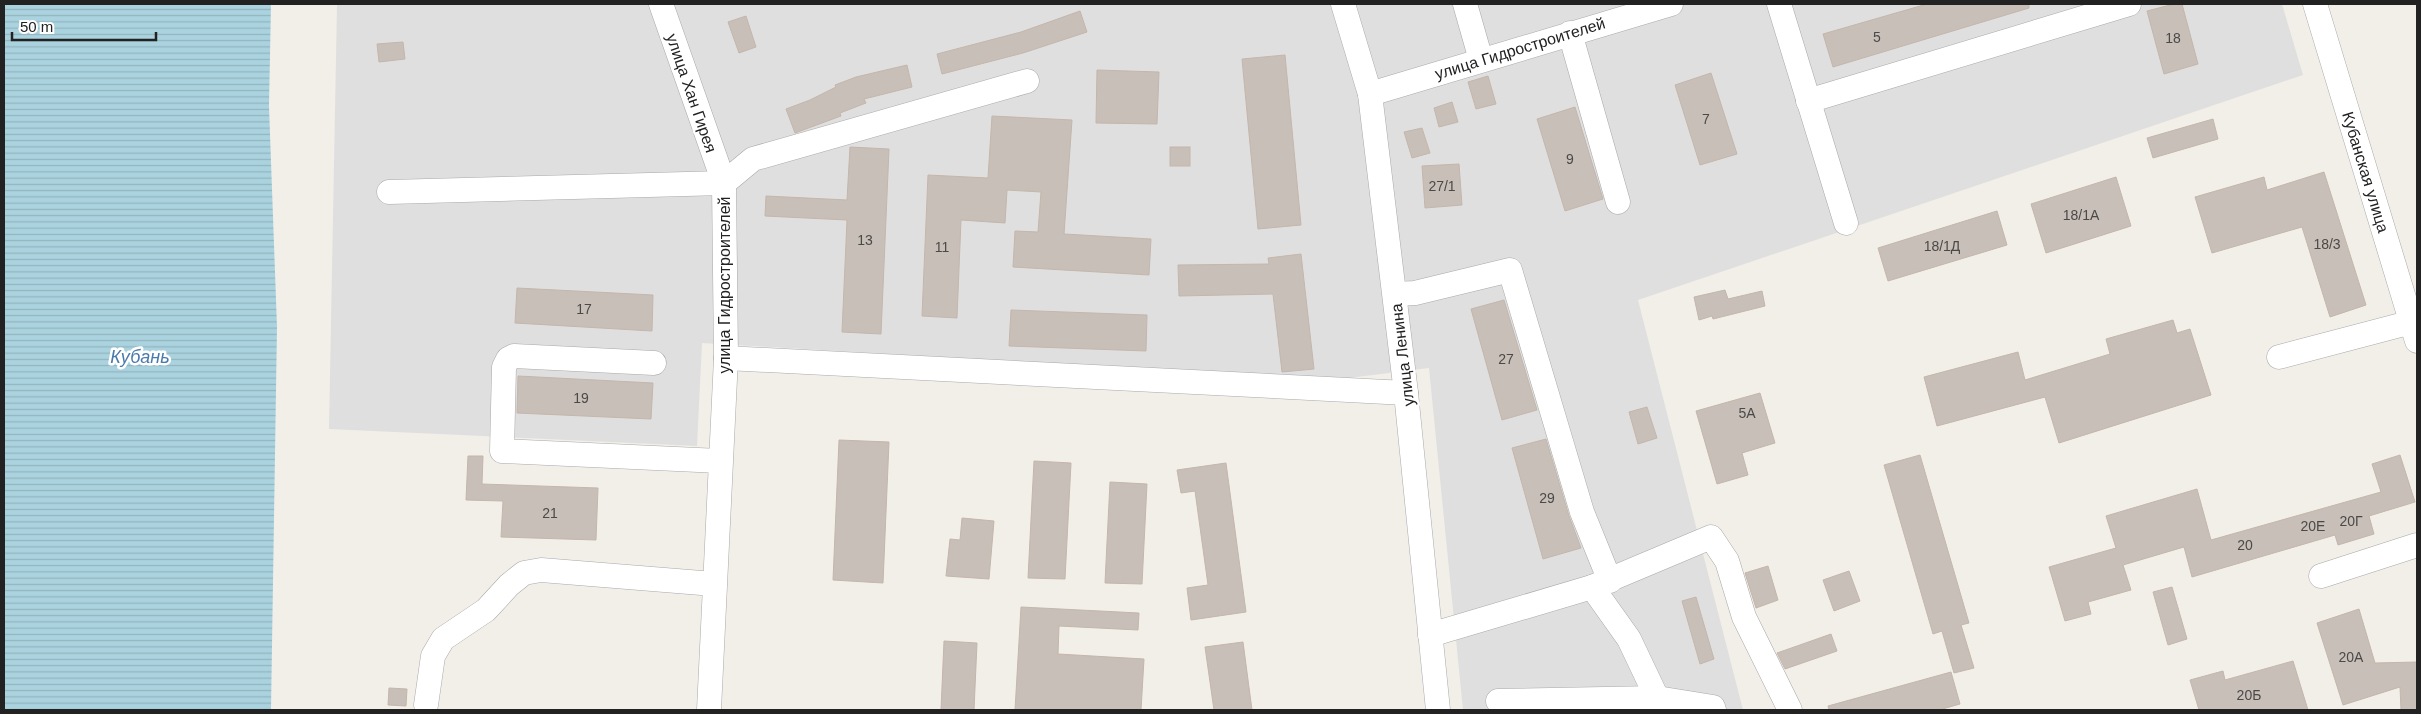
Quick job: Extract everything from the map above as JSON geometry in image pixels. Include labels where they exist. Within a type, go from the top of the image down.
[{"type":"street","name":"улица Хан Гирея","points":[[661,4],[724,183]]},
{"type":"street","name":"улица Ленина","points":[[1342,4],[1370,94],[1406,393],[1438,710]]},
{"type":"street","points":[[1465,4],[1481,60]]},
{"type":"street","name":"улица Гидростроителей","points":[[1370,94],[1671,4]]},
{"type":"street","points":[[1779,4],[1846,223]]},
{"type":"street","points":[[1808,101],[2129,4]]},
{"type":"street","name":"Кубанская улица","points":[[2315,4],[2414,331]]},
{"type":"street","points":[[1570,33],[1618,202]]},
{"type":"street","name":"улица Гидростроителей","points":[[709,710],[726,358],[724,183],[753,159],[1028,81]]},
{"type":"street","points":[[389,192],[724,183]]},
{"type":"street","points":[[1395,294],[1415,293],[1510,270],[1582,512],[1601,584],[1657,698]]},
{"type":"street","points":[[2279,357],[2414,331]]},
{"type":"street","points":[[654,363],[514,356],[508,359],[504,367],[502,451],[720,461]]},
{"type":"street","points":[[726,358],[1406,393]]},
{"type":"street","points":[[1430,634],[1601,584],[1711,537],[1727,561],[1744,617],[1790,710]]},
{"type":"street","points":[[2322,576],[2417,545]]},
{"type":"street","points":[[426,706],[433,656],[442,639],[486,610],[509,585],[524,573],[542,570],[714,584]]},
{"type":"street","points":[[1498,701],[1657,698],[1713,707],[1714,710]]},
{"type":"shaded area","points":[[337,4],[2282,4],[2303,75],[1638,300],[1743,710],[1463,710],[1429,368],[1333,380],[702,343],[697,446],[329,429]]},
{"type":"water","name":"Кубань","points":[[4,4],[271,4],[269,106],[277,327],[271,710],[4,710]]},
{"type":"building","points":[[1927,4],[2029,4],[2029,8],[1833,67],[1823,34]]},
{"type":"building","points":[[2174,4],[2182,4],[2198,64],[2164,74],[2147,11]]},
{"type":"building","points":[[1080,11],[1087,32],[1023,53],[942,74],[937,54],[1021,32]]},
{"type":"building","points":[[746,16],[756,47],[739,53],[728,22]]},
{"type":"building","points":[[403,42],[405,59],[379,62],[377,44]]},
{"type":"building","points":[[1285,55],[1301,225],[1258,229],[1242,59]]},
{"type":"building","points":[[907,65],[912,87],[864,99],[866,103],[840,113],[841,116],[795,133],[786,109],[810,100],[836,87],[835,85],[856,77]]},
{"type":"building","points":[[1097,70],[1159,72],[1157,124],[1096,123]]},
{"type":"building","points":[[1711,73],[1737,154],[1700,165],[1675,85]]},
{"type":"building","points":[[1488,76],[1496,104],[1476,109],[1468,82]]},
{"type":"building","points":[[1452,102],[1458,122],[1439,127],[1434,108]]},
{"type":"building","points":[[1575,107],[1603,199],[1565,211],[1537,119]]},
{"type":"building","points":[[992,116],[1072,120],[1064,234],[1151,239],[1149,275],[1013,267],[1015,231],[1038,232],[1041,192],[1007,190],[1005,223],[961,220],[957,318],[922,316],[928,175],[988,178]]},
{"type":"building","points":[[2213,119],[2218,139],[2153,158],[2147,138]]},
{"type":"building","points":[[1422,128],[1430,153],[1412,158],[1404,132]]},
{"type":"building","points":[[850,147],[889,149],[881,334],[842,332],[847,220],[765,216],[766,196],[847,200]]},
{"type":"building","points":[[1170,147],[1190,147],[1190,166],[1170,166]]},
{"type":"building","points":[[1459,164],[1462,205],[1425,208],[1422,166]]},
{"type":"building","points":[[2324,172],[2366,305],[2330,317],[2302,227],[2212,253],[2195,197],[2264,177],[2267,190]]},
{"type":"building","points":[[2116,177],[2131,226],[2046,253],[2031,204]]},
{"type":"building","points":[[1997,211],[2007,245],[1888,281],[1878,248]]},
{"type":"building","points":[[1301,254],[1314,369],[1282,372],[1273,294],[1179,296],[1178,265],[1269,264],[1268,258]]},
{"type":"building","points":[[517,288],[653,295],[652,331],[515,323]]},
{"type":"building","points":[[1725,290],[1728,299],[1762,291],[1765,306],[1713,319],[1712,316],[1699,320],[1694,297]]},
{"type":"building","points":[[1504,300],[1537,410],[1502,420],[1471,309]]},
{"type":"building","points":[[1011,310],[1147,315],[1146,351],[1009,346]]},
{"type":"building","points":[[2173,320],[2177,333],[2190,329],[2211,395],[2059,443],[2045,397],[1937,426],[1924,377],[2018,352],[2025,380],[2110,354],[2106,339]]},
{"type":"building","points":[[518,376],[653,383],[651,419],[517,413]]},
{"type":"building","points":[[1760,393],[1775,443],[1742,453],[1748,475],[1717,484],[1696,411]]},
{"type":"building","points":[[1647,407],[1657,438],[1638,444],[1629,412]]},
{"type":"building","points":[[1546,439],[1569,516],[1581,548],[1543,559],[1512,448]]},
{"type":"building","points":[[839,440],[889,442],[883,583],[833,580]]},
{"type":"building","points":[[1920,455],[1969,623],[1961,625],[1974,668],[1954,673],[1942,631],[1933,634],[1884,465]]},
{"type":"building","points":[[2400,455],[2415,502],[2369,516],[2374,534],[2338,545],[2335,535],[2192,577],[2184,547],[2123,565],[2131,590],[2088,602],[2091,614],[2065,621],[2049,567],[2116,548],[2106,516],[2197,489],[2211,540],[2381,492],[2372,464]]},
{"type":"building","points":[[468,456],[483,456],[482,484],[598,488],[596,540],[501,537],[503,501],[466,500]]},
{"type":"building","points":[[1034,461],[1071,463],[1065,579],[1028,578]]},
{"type":"building","points":[[1226,463],[1246,612],[1191,620],[1187,588],[1208,585],[1195,491],[1181,493],[1177,470]]},
{"type":"building","points":[[1110,482],[1147,484],[1142,584],[1105,583]]},
{"type":"building","points":[[962,518],[994,521],[989,579],[946,576],[950,539],[960,540]]},
{"type":"building","points":[[1768,566],[1778,600],[1756,608],[1745,573]]},
{"type":"building","points":[[1849,571],[1860,601],[1834,611],[1823,580]]},
{"type":"building","points":[[2172,587],[2187,639],[2168,645],[2153,592]]},
{"type":"building","points":[[1696,597],[1714,659],[1700,664],[1682,601]]},
{"type":"building","points":[[1021,607],[1139,613],[1138,630],[1059,626],[1058,654],[1144,659],[1141,710],[1015,710]]},
{"type":"building","points":[[2359,609],[2375,663],[2417,662],[2417,710],[2401,710],[2400,687],[2343,705],[2317,623]]},
{"type":"building","points":[[1831,634],[1837,651],[1785,669],[1777,653]]},
{"type":"building","points":[[944,641],[977,643],[974,710],[941,710]]},
{"type":"building","points":[[1243,642],[1252,710],[1214,710],[1205,647]]},
{"type":"building","points":[[2293,661],[2308,710],[2199,710],[2190,680],[2223,671],[2225,680]]},
{"type":"building","points":[[1951,672],[1960,704],[1939,710],[1829,710],[1828,706]]},
{"type":"building","points":[[389,688],[407,689],[406,706],[388,705]]}]
